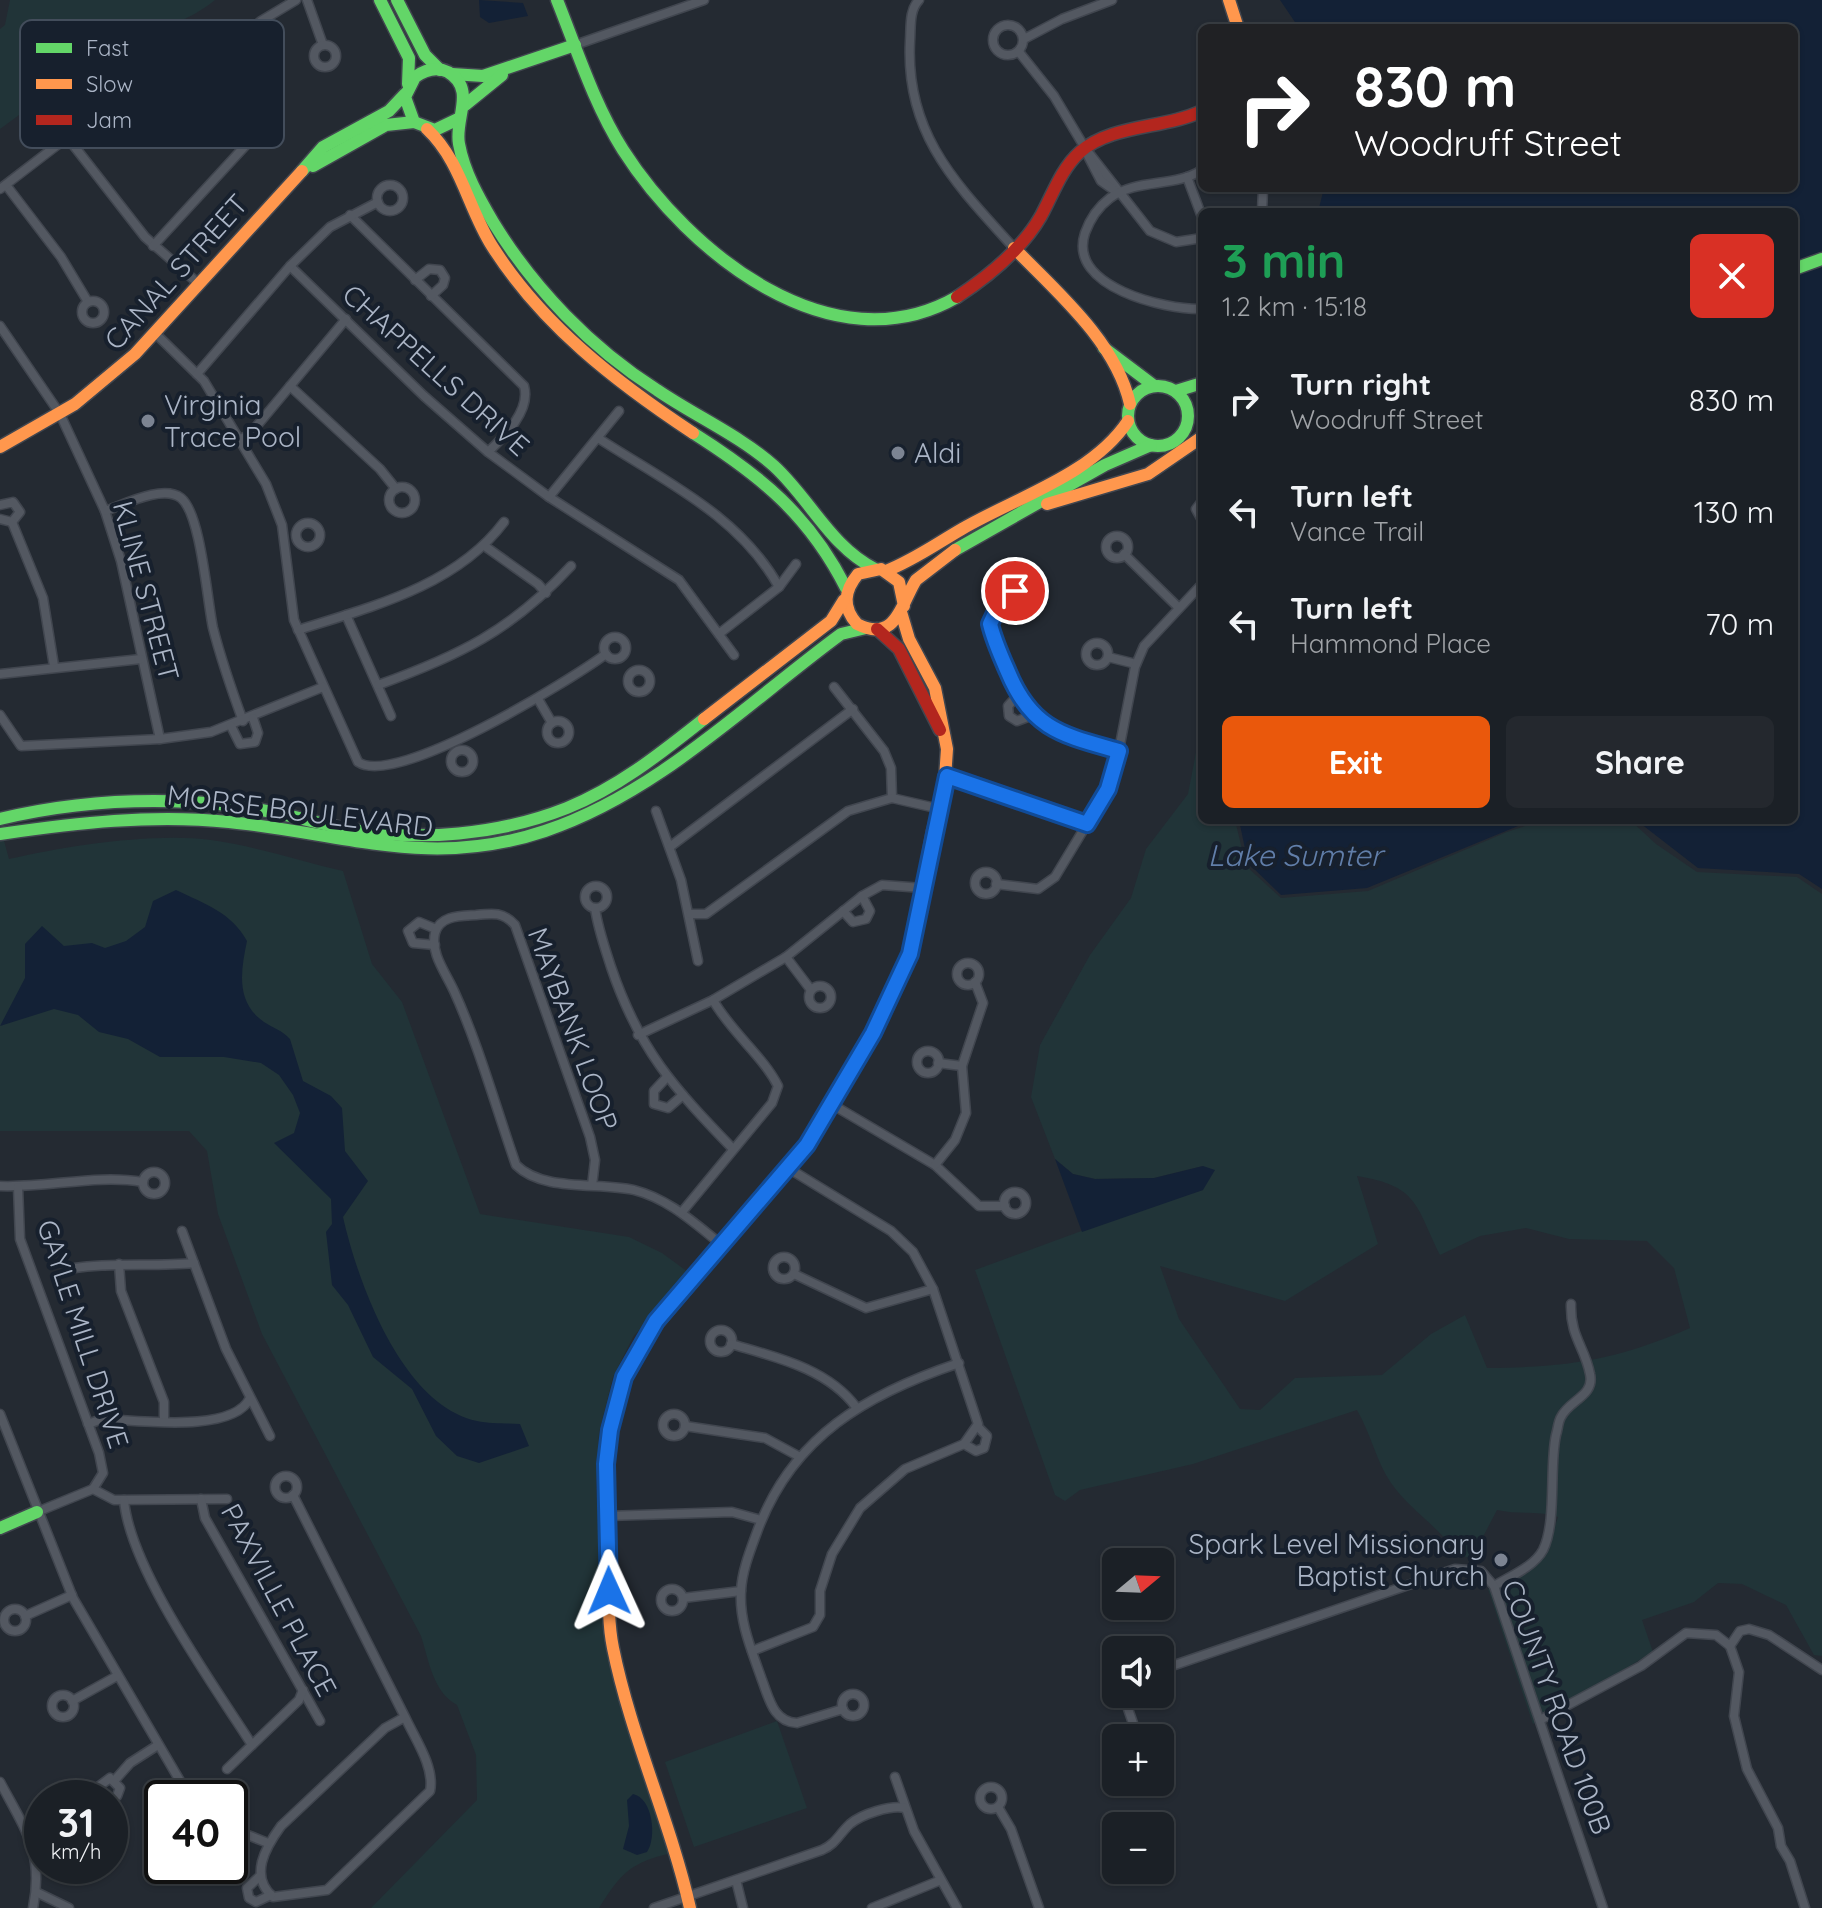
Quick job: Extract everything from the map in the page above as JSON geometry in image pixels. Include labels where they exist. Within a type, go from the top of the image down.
[{"type":"main road","points":[[380,0],[409,58],[406,109],[414,122],[427,129],[444,147],[486,236],[532,299],[588,357],[635,393],[755,472],[789,502],[828,550],[851,617],[892,640],[909,665],[947,749]]},
{"type":"main road","points":[[397,0],[425,55],[463,88],[465,105]]},
{"type":"main road","points":[[557,0],[623,151],[664,207],[715,254],[774,292],[809,309],[865,320],[918,313],[949,301],[1034,228],[1064,172],[1085,148],[1110,137],[1170,126],[1198,113]]},
{"type":"main road","points":[[1229,0],[1237,24]]},
{"type":"main road","points":[[406,89],[422,72],[483,76],[575,45]]},
{"type":"main road","points":[[427,129],[444,129],[458,119],[465,105],[478,91],[515,67]]},
{"type":"main road","name":"CANAL STREET","points":[[347,138],[391,109],[406,89]]},
{"type":"main road","points":[[458,119],[462,154],[501,235],[553,300],[605,352],[651,388],[748,446],[774,466],[804,496],[858,562],[881,570],[903,589],[902,609],[909,639],[935,688],[947,749],[947,776],[916,932],[902,974],[833,1105],[788,1168],[656,1321],[624,1377],[607,1453],[610,1619],[616,1670],[669,1824],[689,1902]]},
{"type":"main road","name":"CANAL STREET","points":[[0,447],[60,414],[99,387],[157,335],[323,147],[386,125],[414,122]]},
{"type":"main road","points":[[845,594],[858,574],[915,560],[960,530],[1090,460],[1114,442],[1128,421],[1130,404],[1124,379],[1104,348],[1014,248]]},
{"type":"main road","points":[[1798,268],[1822,259]]},
{"type":"main road","points":[[1104,348],[1115,353],[1129,371],[1153,385],[1176,391],[1198,384]]},
{"type":"main road","points":[[1130,404],[1141,390],[1153,385]]},
{"type":"main road","points":[[1176,391],[1184,400],[1188,417]]},
{"type":"main road","points":[[872,628],[896,620],[909,589],[929,568],[1119,456],[1151,445],[1174,442],[1182,434],[1188,417],[1198,408]]},
{"type":"main road","points":[[1128,421],[1140,441],[1151,445]]},
{"type":"main road","points":[[1029,509],[1141,478],[1175,462],[1198,441]]},
{"type":"main road","name":"MORSE BOULEVARD","points":[[0,819],[88,804],[158,802],[230,805],[366,832],[427,835],[479,832],[534,818],[592,797],[637,770],[831,621],[845,594]]},
{"type":"main road","name":"MORSE BOULEVARD","points":[[0,834],[75,822],[156,818],[231,822],[389,850],[450,852],[513,840],[577,819],[636,789],[841,634],[872,628]]},
{"type":"main road","name":"GAYLE MILL DRIVE","points":[[0,1528],[37,1512]]},
{"type":"street","points":[[263,20],[296,0]]},
{"type":"street","points":[[307,0],[323,45]]},
{"type":"street","points":[[575,45],[704,0]]},
{"type":"street","points":[[1019,52],[1024,39],[1062,19],[1112,0]]},
{"type":"street","points":[[915,1],[911,23],[910,81],[930,142],[953,181],[1014,248]]},
{"type":"street","points":[[1019,52],[1007,56],[999,53],[993,44],[994,34],[1001,27],[1011,25],[1020,30],[1024,39]]},
{"type":"street","points":[[1019,52],[1054,96],[1085,148],[1144,224],[1158,235],[1176,242],[1198,239]]},
{"type":"street","points":[[53,148],[3,187],[61,257],[88,302]]},
{"type":"street","points":[[76,148],[153,246],[200,285]]},
{"type":"street","points":[[153,246],[243,148]]},
{"type":"street","points":[[1198,172],[1187,177],[1150,182],[1118,193],[1101,206],[1086,230],[1083,252],[1088,264],[1109,285],[1126,294],[1179,308],[1198,309]]},
{"type":"street","points":[[1187,177],[1199,208]]},
{"type":"street","points":[[197,374],[290,266],[330,227],[378,202]]},
{"type":"street","points":[[350,215],[524,386],[526,398],[521,412],[488,452]]},
{"type":"street","name":"CHAPPELLS DRIVE","points":[[290,266],[424,396],[488,452],[549,497],[663,568],[693,594],[734,655]]},
{"type":"street","points":[[415,280],[429,269],[440,270],[443,285],[431,296]]},
{"type":"street","points":[[239,440],[250,434],[346,319]]},
{"type":"street","name":"KLINE STREET","points":[[0,326],[60,414],[105,511],[121,561],[160,739]]},
{"type":"street","points":[[157,335],[197,374],[273,499],[284,539],[289,592],[298,630],[353,758],[364,766],[385,766],[455,740],[538,699],[606,654]]},
{"type":"street","points":[[290,386],[380,469],[396,489]]},
{"type":"street","points":[[549,497],[619,411]]},
{"type":"street","points":[[598,438],[706,505],[745,539],[766,564],[779,587]]},
{"type":"street","points":[[105,511],[166,493],[180,497],[186,505],[202,556],[213,627],[243,721]]},
{"type":"street","points":[[0,505],[9,500],[17,504],[19,517],[12,522],[0,519]]},
{"type":"street","points":[[12,522],[43,598],[54,666]]},
{"type":"street","points":[[298,630],[375,606],[457,568],[486,547],[504,522]]},
{"type":"street","points":[[284,539],[296,537]]},
{"type":"street","points":[[486,547],[546,593]]},
{"type":"street","points":[[1124,554],[1179,608]]},
{"type":"street","points":[[720,633],[779,587],[796,564]]},
{"type":"street","points":[[378,685],[448,659],[510,624],[571,566]]},
{"type":"street","points":[[996,884],[1032,890],[1044,887],[1055,877],[1108,789],[1119,751],[1136,664],[1144,646],[1198,588]]},
{"type":"street","points":[[1016,595],[997,609],[990,624],[1018,695],[1033,715],[1060,733],[1119,751]]},
{"type":"street","points":[[346,615],[391,716]]},
{"type":"street","points":[[618,637],[627,648],[621,658],[615,659],[606,654],[605,643],[618,637]]},
{"type":"street","points":[[1108,657],[1136,664]]},
{"type":"street","points":[[621,658],[632,673]]},
{"type":"street","points":[[0,674],[141,659]]},
{"type":"street","points":[[0,715],[21,746],[160,739],[231,726],[323,687]]},
{"type":"street","points":[[834,687],[889,760],[892,798]]},
{"type":"street","points":[[1018,695],[1008,706],[1009,716],[1017,721],[1033,715]]},
{"type":"street","points":[[538,699],[552,723]]},
{"type":"street","points":[[671,846],[853,709]]},
{"type":"street","points":[[231,726],[237,740],[245,746],[258,738],[253,718]]},
{"type":"street","points":[[455,740],[458,750]]},
{"type":"street","points":[[947,776],[1087,824]]},
{"type":"street","points":[[690,914],[706,914],[848,811],[892,798],[940,809]]},
{"type":"street","points":[[656,811],[671,846],[690,914],[698,961]]},
{"type":"street","points":[[638,1035],[713,1000],[786,957],[862,896],[882,885],[923,888]]},
{"type":"street","points":[[843,911],[853,922],[866,919],[870,911],[862,896]]},
{"type":"street","points":[[595,908],[625,1009],[638,1035],[667,1077],[733,1149]]},
{"type":"street","name":"MAYBANK LOOP","points":[[435,945],[413,943],[408,931],[419,922],[436,929],[453,916],[496,913],[507,916],[515,925],[590,1137],[595,1160],[592,1186]]},
{"type":"street","points":[[436,929],[435,945],[516,1165],[526,1176],[634,1190],[682,1212],[722,1245]]},
{"type":"street","points":[[786,957],[811,990]]},
{"type":"street","points":[[935,1165],[955,1140],[966,1113],[962,1066],[983,1003],[975,982]]},
{"type":"street","points":[[682,1212],[772,1103],[778,1086],[772,1073],[728,1026],[713,1000]]},
{"type":"street","points":[[938,1063],[962,1066]]},
{"type":"street","points":[[667,1077],[654,1091],[654,1104],[668,1108],[683,1095]]},
{"type":"street","points":[[833,1105],[935,1165],[979,1206],[1005,1206]]},
{"type":"street","points":[[752,1651],[804,1632],[816,1623],[822,1585],[832,1554],[844,1530],[869,1498],[917,1462],[964,1444],[977,1426],[976,1412],[959,1363],[933,1289],[920,1262],[900,1237],[788,1168]]},
{"type":"street","points":[[0,1186],[100,1179],[143,1182]]},
{"type":"street","name":"GAYLE MILL DRIVE","points":[[18,1187],[20,1239],[103,1473],[93,1489],[37,1512]]},
{"type":"street","points":[[182,1231],[226,1349],[270,1436]]},
{"type":"street","points":[[75,1268],[194,1263]]},
{"type":"street","points":[[119,1264],[121,1291],[164,1402],[164,1421]]},
{"type":"street","points":[[794,1274],[866,1308],[933,1289]]},
{"type":"street","points":[[1494,1586],[1524,1568],[1543,1549],[1552,1494],[1554,1444],[1561,1415],[1588,1391],[1590,1373],[1571,1325],[1571,1304]]},
{"type":"street","points":[[731,1344],[818,1374],[839,1388],[856,1407]]},
{"type":"street","points":[[843,1709],[803,1722],[783,1720],[772,1708],[745,1629],[741,1591],[761,1520],[800,1457],[856,1407],[904,1382],[959,1363]]},
{"type":"street","points":[[88,1424],[102,1419],[210,1422],[240,1410],[250,1398]]},
{"type":"street","points":[[0,1414],[72,1595],[179,1780]]},
{"type":"street","points":[[685,1426],[765,1438],[800,1457]]},
{"type":"street","points":[[964,1444],[976,1451],[984,1448],[987,1436],[977,1426]]},
{"type":"street","points":[[93,1489],[106,1497],[124,1500],[227,1499]]},
{"type":"street","points":[[293,1495],[405,1717],[432,1780],[430,1791],[327,1890],[315,1894],[271,1895],[256,1902],[249,1898],[247,1888],[260,1876],[268,1843],[281,1826],[385,1728],[405,1717]]},
{"type":"street","name":"PAXVILLE PLACE","points":[[201,1499],[205,1518],[320,1721]]},
{"type":"street","points":[[124,1500],[143,1564],[252,1745]]},
{"type":"street","points":[[607,1516],[732,1512],[761,1520]]},
{"type":"street","name":"COUNTY ROAD 100B","points":[[1174,1665],[1455,1569],[1481,1571],[1494,1586],[1603,1908]]},
{"type":"street","points":[[683,1598],[741,1591]]},
{"type":"street","points":[[25,1616],[72,1595]]},
{"type":"street","points":[[1730,1646],[1740,1631],[1761,1631],[1822,1670]]},
{"type":"street","points":[[1540,1720],[1641,1666],[1686,1633],[1716,1635],[1730,1646],[1739,1672],[1734,1716],[1747,1769],[1778,1828],[1781,1846],[1790,1861],[1805,1908]]},
{"type":"street","points":[[72,1701],[117,1676]]},
{"type":"street","points":[[227,1769],[299,1700],[303,1689]]},
{"type":"street","points":[[104,1780],[115,1780],[130,1763],[158,1745]]},
{"type":"street","points":[[895,1777],[919,1842],[957,1908]]},
{"type":"street","points":[[0,1782],[35,1853],[36,1892],[33,1908]]},
{"type":"street","points":[[654,1908],[689,1902],[736,1880],[828,1847],[850,1824],[894,1807],[905,1808]]},
{"type":"street","points":[[998,1807],[1011,1829],[1039,1908]]},
{"type":"street","points":[[248,1835],[268,1843]]},
{"type":"street","points":[[260,1876],[271,1895]]},
{"type":"street","points":[[736,1880],[743,1908]]},
{"type":"street","points":[[872,1908],[941,1880]]},
{"type":"street","points":[[36,1892],[69,1908]]},
{"type":"green space","points":[[10,0],[215,0],[182,20],[20,20],[20,114],[0,129],[0,29],[5,25]]},
{"type":"green space","points":[[1198,742],[1198,824],[1236,824],[1246,866],[1281,898],[1368,891],[1531,824],[1634,824],[1656,844],[1697,872],[1797,877],[1822,894],[1822,1656],[1814,1655],[1786,1605],[1742,1584],[1718,1583],[1694,1602],[1642,1620],[1653,1652],[1533,1724],[1488,1589],[1546,1554],[1558,1517],[1497,1510],[1475,1552],[1478,1560],[1459,1555],[1391,1483],[1357,1410],[1193,1464],[1080,1490],[1065,1501],[1055,1495],[975,1270],[1144,1208],[1203,1190],[1203,1166],[1154,1178],[1095,1179],[1073,1174],[1055,1159],[1031,1097],[1040,1045],[1090,955],[1131,898],[1146,849],[1188,794]],"holes":[[[1357,1176],[1392,1185],[1412,1200],[1419,1210],[1440,1255],[1480,1236],[1526,1228],[1569,1239],[1647,1241],[1674,1268],[1690,1328],[1638,1348],[1590,1360],[1487,1368],[1465,1315],[1431,1334],[1382,1375],[1295,1378],[1260,1410],[1240,1409],[1179,1319],[1160,1266],[1285,1301],[1378,1244]]]},
{"type":"green space","points":[[0,826],[9,859],[110,842],[189,838],[244,846],[343,871],[372,964],[402,1002],[480,1214],[629,1237],[662,1253],[688,1272],[633,1337],[613,1377],[599,1433],[596,1483],[600,1570],[618,1694],[672,1853],[646,1860],[628,1871],[599,1908],[371,1908],[477,1800],[476,1755],[457,1705],[437,1684],[421,1636],[262,1334],[218,1214],[207,1151],[189,1131],[0,1131]]},
{"type":"green space","points":[[777,1721],[807,1808],[694,1847],[665,1762]]},
{"type":"water","points":[[479,0],[523,3],[528,16],[489,23],[480,17]]},
{"type":"water","points":[[1280,0],[1822,0],[1822,889],[1799,874],[1698,868],[1641,824],[1798,824],[1798,208],[1319,208],[1323,192],[1798,192],[1798,24],[1296,24]]},
{"type":"water","name":"Lake Sumter","points":[[1240,824],[1523,824],[1367,888],[1281,895],[1248,863]]},
{"type":"water","points":[[176,890],[216,910],[241,931],[247,941],[242,985],[248,1005],[264,1022],[290,1039],[303,1081],[331,1096],[342,1108],[345,1151],[368,1181],[343,1217],[372,1306],[406,1367],[427,1392],[450,1410],[477,1421],[520,1424],[529,1446],[479,1463],[457,1456],[436,1436],[412,1389],[373,1357],[348,1305],[332,1285],[326,1232],[332,1224],[331,1199],[274,1143],[294,1133],[300,1113],[293,1095],[279,1075],[261,1063],[224,1057],[160,1057],[128,1039],[99,1032],[78,1015],[54,1009],[0,1026],[25,978],[25,944],[42,926],[64,946],[92,943],[105,948],[126,941],[145,927],[153,901]]},
{"type":"water","points":[[1055,1159],[1073,1174],[1095,1179],[1154,1178],[1203,1166],[1215,1170],[1203,1190],[1082,1232]]},
{"type":"water","points":[[633,1794],[640,1797],[649,1810],[652,1829],[647,1852],[637,1855],[623,1849],[629,1826],[627,1800]]},
{"type":"traffic: fast","points":[[380,0],[409,58],[408,84]]},
{"type":"traffic: fast","points":[[397,0],[425,55],[440,70]]},
{"type":"traffic: fast","points":[[557,0],[595,96],[623,150],[651,189],[685,226],[724,260],[768,289],[814,309],[861,319],[909,316],[957,297]]},
{"type":"traffic: fast","points":[[452,74],[483,76],[575,45]]},
{"type":"traffic: fast","points":[[458,119],[435,130],[414,122],[405,97],[415,77],[439,69],[457,79],[463,96],[458,134],[464,165],[493,222],[546,294],[609,355],[774,466],[845,548],[875,569]]},
{"type":"traffic: fast","points":[[465,105],[502,75]]},
{"type":"traffic: fast","points":[[302,171],[323,147],[389,111],[405,94]]},
{"type":"traffic: fast","points":[[313,166],[386,125],[414,122]]},
{"type":"traffic: fast","points":[[1798,268],[1822,259]]},
{"type":"traffic: fast","points":[[1104,348],[1153,385]]},
{"type":"traffic: fast","points":[[1176,391],[1198,384]]},
{"type":"traffic: fast","points":[[1158,386],[1170,388],[1179,395],[1186,404],[1188,416],[1186,428],[1179,437],[1170,444],[1158,446],[1146,444],[1137,437],[1130,428],[1128,416],[1130,404],[1137,395],[1146,388],[1158,386]]},
{"type":"traffic: fast","points":[[693,433],[740,465],[781,499],[816,539],[846,588]]},
{"type":"traffic: fast","points":[[955,550],[1105,465],[1151,445]]},
{"type":"traffic: fast","points":[[0,834],[86,823],[171,819],[229,822],[424,848],[463,848],[503,842],[545,831],[626,794],[700,744],[841,634],[866,628]]},
{"type":"traffic: fast","points":[[0,819],[85,805],[171,801],[244,807],[375,833],[459,834],[541,817],[586,800],[639,768],[704,719]]},
{"type":"traffic: fast","points":[[608,1538],[606,1464],[610,1430],[624,1377],[646,1337],[807,1145],[852,1072],[910,954],[913,938]]},
{"type":"traffic: fast","points":[[0,1528],[37,1512]]},
{"type":"traffic: slow","points":[[1229,0],[1237,24]]},
{"type":"traffic: slow","points":[[427,129],[448,155],[492,246],[534,301],[582,350],[693,433]]},
{"type":"traffic: slow","points":[[0,447],[75,404],[135,354],[302,171]]},
{"type":"traffic: slow","points":[[1014,248],[1066,300],[1098,339],[1123,381],[1130,404]]},
{"type":"traffic: slow","points":[[886,571],[1074,470],[1113,440],[1128,421]]},
{"type":"traffic: slow","points":[[1047,504],[1148,474],[1198,440]]},
{"type":"traffic: slow","points":[[904,606],[899,582],[881,569],[858,574],[848,593],[847,605],[857,624],[881,629],[896,618],[901,610],[906,600],[916,580],[955,550]]},
{"type":"traffic: slow","points":[[704,719],[831,621],[844,600]]},
{"type":"traffic: slow","points":[[901,612],[909,639],[935,688],[947,749],[944,793],[933,831],[913,938]]},
{"type":"traffic: slow","points":[[608,1538],[613,1648],[630,1714],[690,1908]]},
{"type":"traffic: jam","points":[[957,297],[1015,251],[1041,216],[1062,174],[1080,152],[1107,136],[1198,113]]},
{"type":"traffic: jam","points":[[877,629],[899,649],[940,730]]},
{"type":"place","name":"Virginia Trace Pool","points":[[148,421]]},
{"type":"place","name":"Aldi","points":[[898,453]]},
{"type":"place","name":"Spark Level Missionary Baptist Church","points":[[1501,1560]]},
{"type":"route","points":[[609,1591],[606,1464],[615,1403],[624,1377],[656,1321],[807,1145],[873,1033],[910,954],[933,831],[947,776],[1087,824],[1108,789],[1119,751],[1060,733],[1041,722],[1018,697],[990,624],[997,609],[1016,595],[1015,591]]}]
